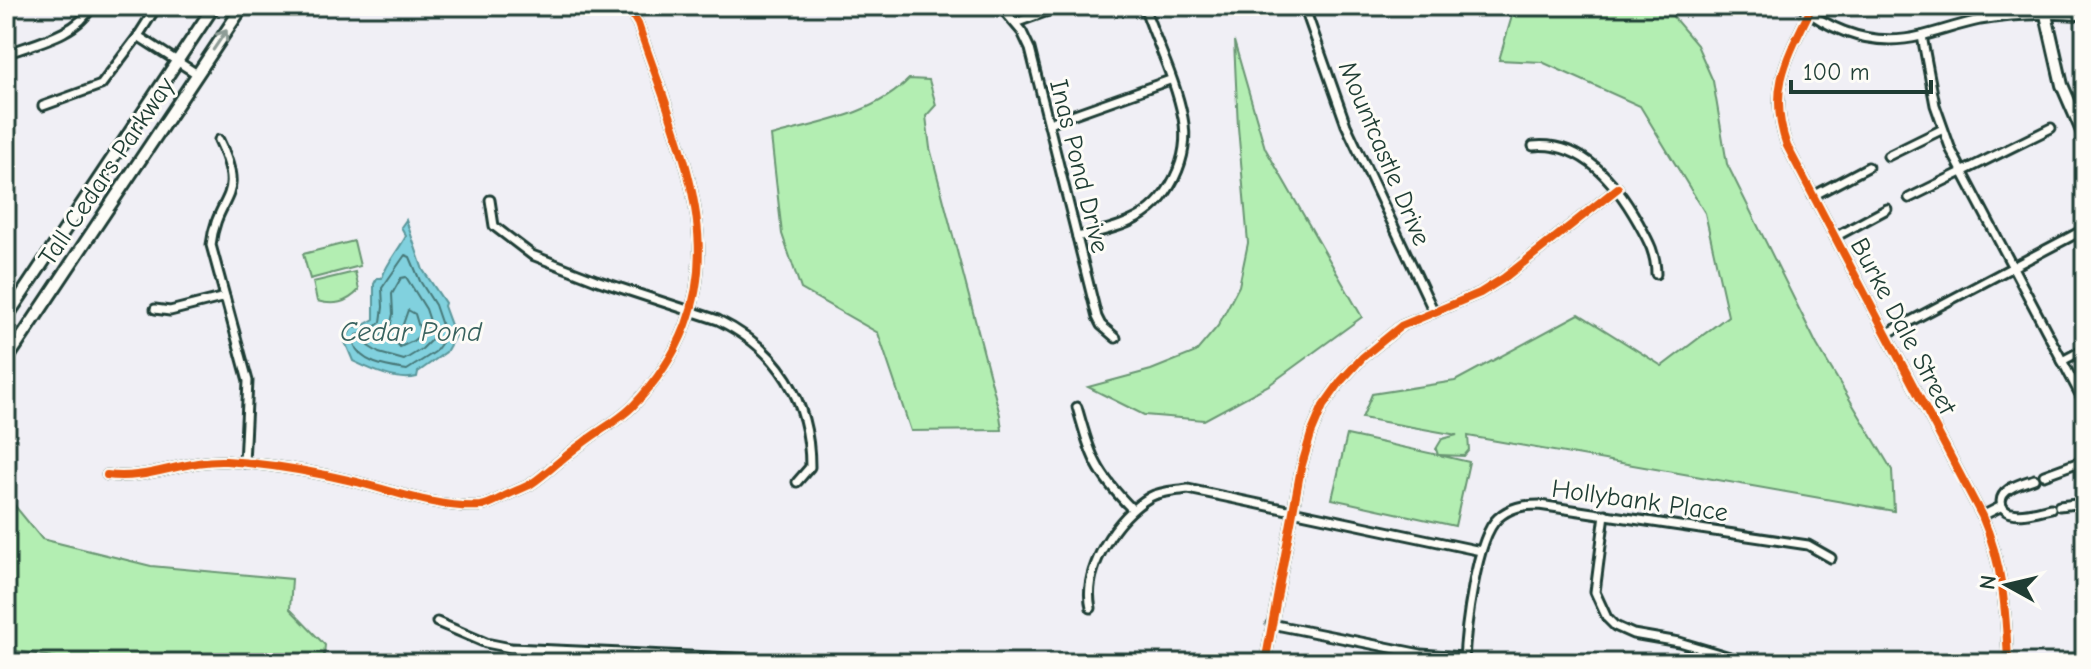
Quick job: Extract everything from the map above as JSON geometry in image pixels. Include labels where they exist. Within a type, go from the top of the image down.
[{"type":"main road","name":"Tall Cedars Parkway","points":[[6,318],[214,6]]},
{"type":"main road","name":"Tall Cedars Parkway","points":[[6,361],[243,6]]},
{"type":"main road","points":[[2045,10],[2062,85],[2085,138]]},
{"type":"street","points":[[6,54],[74,26],[92,6]]},
{"type":"street","points":[[43,106],[101,85],[157,6]]},
{"type":"street","points":[[107,475],[124,478],[204,462],[244,463],[353,481],[432,501],[483,506],[531,484],[630,408],[668,362],[691,311],[701,249],[696,201],[638,24],[627,6]]},
{"type":"street","name":"Inas Pond Drive","points":[[1000,6],[1015,23],[1030,49],[1097,317],[1101,325],[1116,338]]},
{"type":"street","points":[[1015,23],[1062,6]]},
{"type":"street","points":[[1077,237],[1143,215],[1170,186],[1182,158],[1184,119],[1144,6]]},
{"type":"street","name":"Mountcastle Drive","points":[[1304,6],[1346,125],[1434,312]]},
{"type":"street","points":[[1800,6],[1837,30],[1887,41],[2045,10],[2085,16]]},
{"type":"street","name":"Burke Dale Street","points":[[1809,13],[1782,70],[1778,99],[1781,130],[1982,516],[2003,582],[2008,663]]},
{"type":"street","points":[[138,36],[197,74]]},
{"type":"street","points":[[1922,36],[1929,81],[1943,129],[1961,170],[2085,404]]},
{"type":"street","points":[[1049,123],[1170,80]]},
{"type":"street","points":[[1909,198],[2051,128]]},
{"type":"street","points":[[1888,156],[1943,129]]},
{"type":"street","points":[[219,140],[230,163],[231,192],[213,231],[211,245],[248,381],[244,463]]},
{"type":"street","points":[[1533,146],[1556,145],[1579,156],[1596,166],[1618,188],[1654,253],[1656,274]]},
{"type":"street","points":[[1813,196],[1868,167]]},
{"type":"street","points":[[1265,663],[1311,434],[1323,406],[1341,381],[1363,357],[1401,326],[1480,293],[1504,278],[1618,188]]},
{"type":"street","points":[[490,200],[494,226],[532,255],[596,280],[718,320],[764,349],[789,380],[805,415],[810,467],[797,482]]},
{"type":"street","points":[[1835,237],[1887,209]]},
{"type":"street","points":[[1886,334],[2085,229]]},
{"type":"street","points":[[155,309],[170,311],[225,297]]},
{"type":"street","points":[[2062,361],[2085,349]]},
{"type":"street","points":[[1077,407],[1095,466],[1132,509]]},
{"type":"street","points":[[2044,475],[2085,460]]},
{"type":"street","points":[[2034,479],[2007,490],[2002,506],[2016,514],[2085,503]]},
{"type":"street","points":[[1091,608],[1088,593],[1098,561],[1116,529],[1132,509],[1154,494],[1188,489],[1481,551]]},
{"type":"street","name":"Hollybank Place","points":[[1464,660],[1481,551],[1492,524],[1498,517],[1519,506],[1539,505],[1808,545],[1831,558]]},
{"type":"street","points":[[1982,516],[2002,506]]},
{"type":"street","points":[[1605,514],[1595,592],[1602,611],[1615,626],[1633,634],[1679,642],[1750,663]]},
{"type":"street","points":[[437,622],[505,648],[637,659],[847,663]]},
{"type":"street","points":[[1271,624],[1464,660]]},
{"type":"green space","points":[[1515,6],[1664,6],[1697,45],[1713,81],[1727,164],[1817,345],[1892,470],[1894,511],[1468,436],[1469,450],[1464,456],[1439,455],[1469,462],[1455,526],[1332,499],[1347,435],[1438,455],[1436,449],[1442,439],[1457,435],[1362,418],[1372,394],[1455,381],[1579,314],[1662,366],[1728,316],[1705,213],[1640,106],[1542,62],[1499,60]]},
{"type":"green space","points":[[1234,41],[1265,148],[1362,317],[1269,385],[1204,420],[1144,415],[1088,387],[1151,370],[1196,352],[1218,326],[1239,286],[1248,243]]},
{"type":"green space","points":[[909,79],[929,80],[936,105],[926,116],[930,148],[1002,430],[911,431],[878,333],[801,289],[782,234],[771,136],[862,109],[895,91]]},
{"type":"green space","points":[[354,241],[360,266],[310,279],[303,254]]},
{"type":"green space","points":[[355,272],[359,290],[350,298],[329,303],[317,301],[313,282]]},
{"type":"green space","points":[[6,495],[42,539],[151,566],[292,579],[290,609],[325,645],[323,663],[87,663],[6,649]]},
{"type":"water","name":"Cedar Pond","points":[[406,220],[423,270],[445,303],[455,336],[446,352],[418,372],[417,377],[401,378],[353,361],[345,342],[352,327],[362,326],[374,319],[374,284],[377,278],[382,278],[406,236],[401,227]]},
{"type":"cycle path","points":[[107,475],[137,475],[196,463],[226,461],[325,475],[435,502],[481,506],[531,484],[632,407],[668,361],[690,314],[698,268],[697,221],[688,173],[638,24],[627,6]]},
{"type":"cycle path","points":[[1809,13],[1786,62],[1779,93],[1787,146],[1982,516],[1999,570],[2008,663]]},
{"type":"cycle path","points":[[1265,663],[1301,468],[1323,406],[1341,381],[1363,357],[1401,326],[1480,293],[1504,278],[1618,188]]}]
